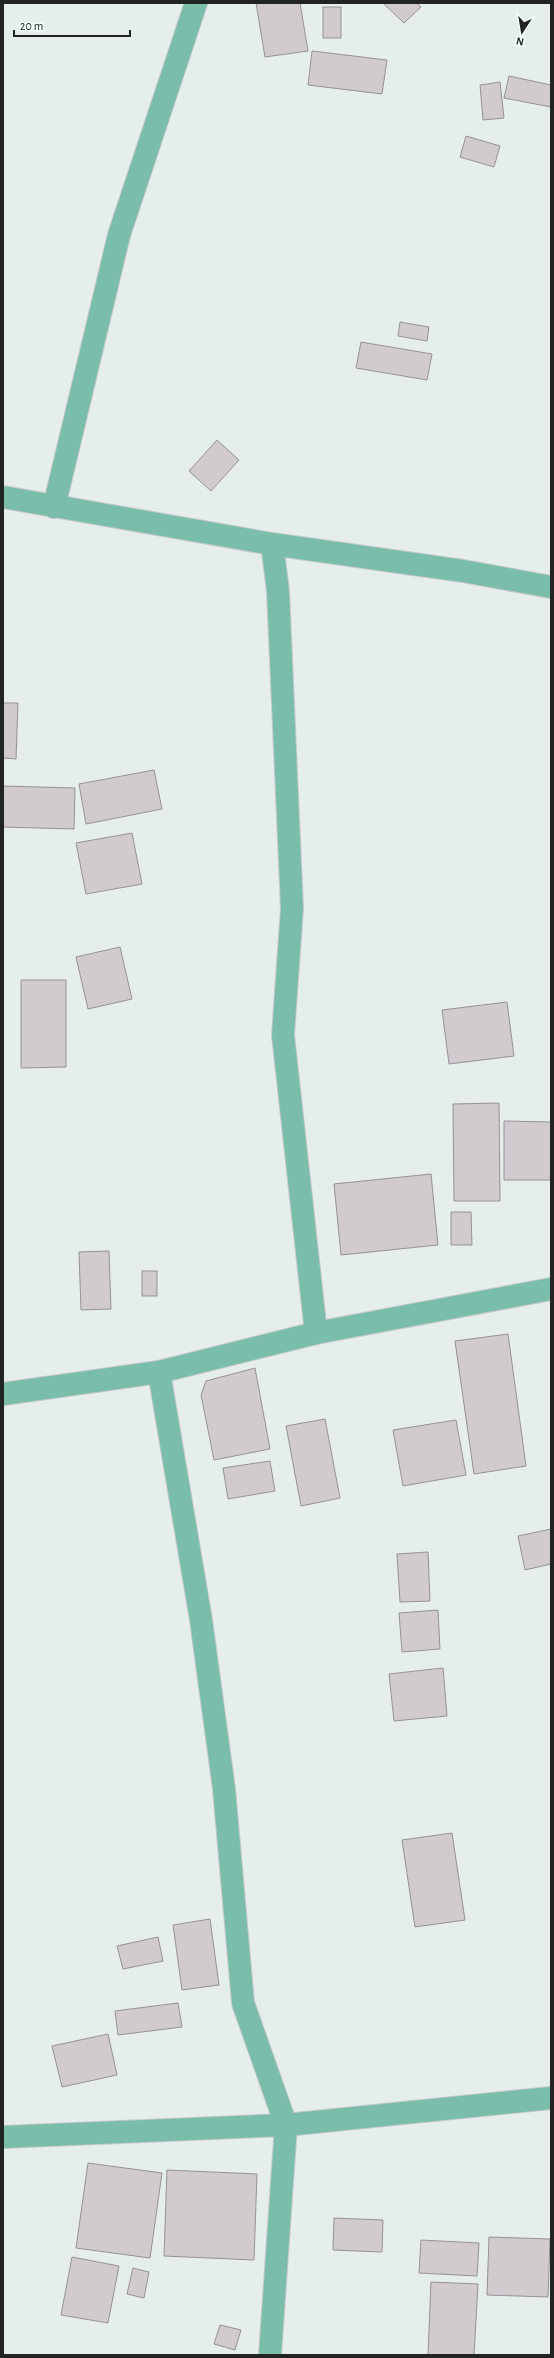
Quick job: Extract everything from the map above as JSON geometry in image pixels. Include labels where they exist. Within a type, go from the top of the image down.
[{"type":"street","points":[[54,507],[119,236],[196,3]]},
{"type":"street","points":[[3,497],[272,544],[463,571],[551,587]]},
{"type":"street","points":[[272,544],[278,592],[292,908],[283,1035],[316,1334]]},
{"type":"street","points":[[3,1394],[159,1372],[316,1334],[551,1289]]},
{"type":"street","points":[[159,1372],[201,1620],[223,1782],[243,2003],[286,2125],[270,2355]]},
{"type":"street","points":[[3,2137],[286,2125],[551,2098]]},
{"type":"building","points":[[256,3],[300,3],[308,51],[265,57]]},
{"type":"building","points":[[383,3],[416,3],[421,7],[404,23]]},
{"type":"building","points":[[323,7],[341,7],[341,38],[323,38]]},
{"type":"building","points":[[312,51],[387,60],[382,94],[308,85]]},
{"type":"building","points":[[509,76],[551,85],[551,107],[504,98]]},
{"type":"building","points":[[500,82],[504,118],[483,120],[480,85]]},
{"type":"building","points":[[466,136],[500,146],[494,167],[460,157]]},
{"type":"building","points":[[400,322],[429,327],[427,341],[398,336]]},
{"type":"building","points":[[361,342],[432,354],[427,380],[356,368]]},
{"type":"building","points":[[217,440],[239,460],[211,491],[189,471]]},
{"type":"building","points":[[3,703],[18,703],[16,759],[3,758]]},
{"type":"building","points":[[154,770],[162,809],[86,824],[79,784]]},
{"type":"building","points":[[3,786],[75,788],[74,829],[3,827]]},
{"type":"building","points":[[132,833],[142,884],[86,894],[76,843]]},
{"type":"building","points":[[120,947],[132,999],[88,1009],[76,957]]},
{"type":"building","points":[[21,980],[66,980],[66,1067],[21,1068]]},
{"type":"building","points":[[507,1002],[514,1056],[449,1064],[442,1010]]},
{"type":"building","points":[[499,1103],[500,1201],[454,1201],[453,1104]]},
{"type":"building","points":[[504,1121],[551,1122],[551,1180],[504,1180]]},
{"type":"building","points":[[431,1174],[438,1245],[341,1255],[334,1184]]},
{"type":"building","points":[[451,1212],[471,1212],[472,1245],[451,1245]]},
{"type":"building","points":[[109,1251],[111,1309],[81,1310],[79,1252]]},
{"type":"building","points":[[142,1271],[157,1271],[157,1296],[142,1296]]},
{"type":"building","points":[[508,1334],[526,1466],[474,1474],[455,1341]]},
{"type":"building","points":[[255,1368],[270,1449],[214,1460],[201,1395],[206,1381]]},
{"type":"building","points":[[325,1419],[340,1498],[301,1506],[286,1426]]},
{"type":"building","points":[[456,1420],[466,1475],[403,1486],[393,1430]]},
{"type":"building","points":[[270,1461],[275,1491],[228,1499],[223,1468]]},
{"type":"building","points":[[551,1529],[551,1564],[525,1570],[518,1536]]},
{"type":"building","points":[[428,1552],[430,1601],[400,1602],[397,1554]]},
{"type":"building","points":[[438,1610],[440,1649],[402,1652],[399,1613]]},
{"type":"building","points":[[443,1668],[447,1716],[394,1721],[389,1674]]},
{"type":"building","points":[[452,1833],[465,1920],[415,1927],[402,1840]]},
{"type":"building","points":[[210,1919],[219,1985],[182,1990],[173,1925]]},
{"type":"building","points":[[158,1937],[163,1961],[123,1969],[117,1946]]},
{"type":"building","points":[[178,2003],[182,2027],[118,2035],[115,2011]]},
{"type":"building","points":[[108,2034],[117,2075],[62,2087],[52,2046]]},
{"type":"building","points":[[88,2163],[162,2173],[150,2258],[76,2248]]},
{"type":"building","points":[[167,2170],[257,2174],[254,2260],[164,2256]]},
{"type":"building","points":[[334,2218],[383,2220],[382,2252],[333,2250]]},
{"type":"building","points":[[489,2237],[550,2239],[548,2297],[487,2295]]},
{"type":"building","points":[[421,2240],[479,2243],[477,2276],[419,2273]]},
{"type":"building","points":[[72,2257],[119,2266],[108,2323],[61,2315]]},
{"type":"building","points":[[133,2268],[149,2272],[144,2298],[127,2294]]},
{"type":"building","points":[[431,2282],[478,2284],[474,2355],[428,2355]]},
{"type":"building","points":[[220,2325],[241,2330],[235,2350],[214,2344]]}]
